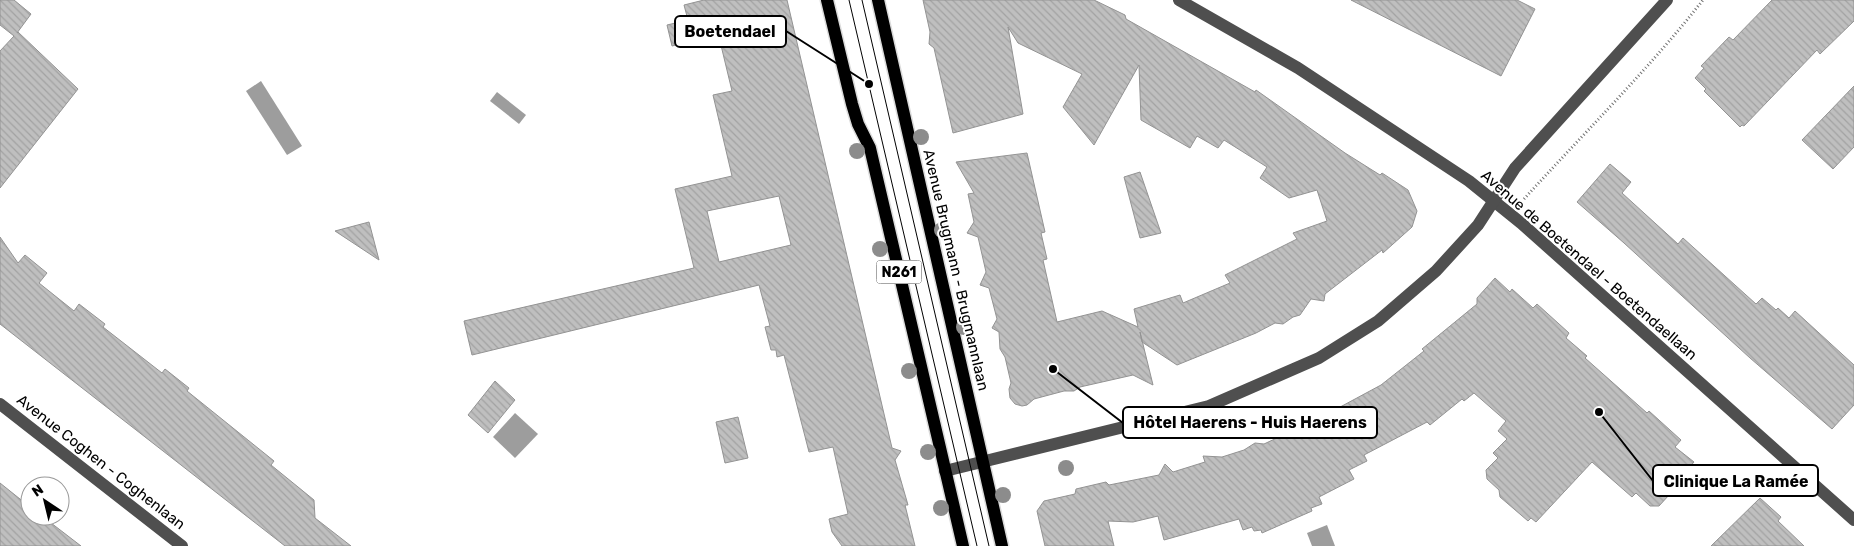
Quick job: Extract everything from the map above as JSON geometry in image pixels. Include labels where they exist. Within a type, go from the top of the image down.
[{"type":"main road","name":"N261","points":[[827,0],[852,104],[858,124],[870,148],[963,546]]},
{"type":"main road","name":"Avenue Brugmann - Brugmannlaan","points":[[878,0],[1002,546]]},
{"type":"street","name":"Avenue de Boetendael - Boetendaellaan","points":[[1179,0],[1298,68],[1469,181],[1510,214],[1854,520]]},
{"type":"street","points":[[945,471],[1208,406],[1320,358],[1378,321],[1436,271],[1478,225],[1515,168],[1667,0]]},
{"type":"street","name":"Avenue Coghen - Coghenlaan","points":[[0,404],[182,546]]},
{"type":"path","points":[[1510,214],[1680,30],[1703,0]]},
{"type":"shaded area","points":[[261,81],[302,146],[287,155],[246,91]]},
{"type":"shaded area","points":[[497,92],[526,115],[519,124],[490,101]]},
{"type":"shaded area","points":[[515,413],[538,434],[515,458],[493,437]]},
{"type":"shaded area","points":[[1327,525],[1335,546],[1312,546],[1307,533]]},
{"type":"building","points":[[0,0],[14,0],[31,14],[17,33],[78,89],[0,188],[0,51],[14,36],[0,25]]},
{"type":"building","points":[[704,0],[787,0],[892,448],[901,451],[895,460],[908,505],[905,505],[915,546],[842,546],[832,532],[829,519],[848,514],[833,447],[809,452],[784,355],[777,357],[776,350],[771,350],[765,327],[770,326],[759,285],[472,355],[464,321],[694,268],[675,189],[732,176],[713,95],[732,91],[719,37],[709,39],[709,37],[672,46],[667,25],[688,20],[684,5]],"holes":[[[779,196],[791,245],[719,262],[707,211]]]},
{"type":"building","points":[[923,0],[1094,0],[1125,15],[1126,19],[1255,92],[1256,90],[1345,153],[1408,190],[1417,211],[1412,227],[1383,253],[1382,250],[1325,294],[1324,301],[1311,299],[1300,315],[1293,317],[1283,324],[1275,323],[1256,333],[1177,365],[1143,342],[1153,385],[1133,375],[1080,387],[1074,391],[1064,391],[1034,399],[1027,405],[1015,404],[1010,398],[1009,389],[1011,383],[1005,357],[1000,349],[999,332],[992,328],[997,319],[989,288],[980,285],[986,272],[978,237],[967,233],[974,222],[968,194],[974,193],[956,162],[1027,153],[1045,232],[1041,233],[1047,259],[1043,260],[1057,322],[1102,311],[1138,327],[1134,309],[1180,295],[1183,303],[1230,283],[1225,275],[1297,239],[1293,233],[1327,221],[1317,190],[1289,198],[1260,178],[1267,167],[1224,140],[1218,148],[1197,136],[1190,148],[1141,120],[1139,65],[1094,145],[1063,107],[1082,74],[1018,43],[1008,27],[1023,114],[953,133],[934,48],[929,44],[930,32]]},
{"type":"building","points":[[1351,0],[1517,0],[1535,9],[1501,76]]},
{"type":"building","points":[[1772,0],[1854,0],[1854,21],[1820,54],[1817,50],[1744,126],[1740,127],[1704,91],[1706,89],[1695,78],[1704,68],[1701,66],[1729,37],[1733,40]]},
{"type":"building","points":[[1854,86],[1854,147],[1833,169],[1802,140]]},
{"type":"building","points":[[1610,164],[1631,182],[1622,193],[1678,244],[1683,238],[1756,304],[1762,298],[1789,318],[1795,311],[1854,365],[1854,405],[1832,429],[1577,202]]},
{"type":"building","points":[[1140,172],[1161,233],[1140,238],[1124,177]]},
{"type":"building","points":[[369,222],[379,260],[335,231]]},
{"type":"building","points":[[0,237],[18,263],[25,255],[47,273],[39,283],[74,311],[79,304],[105,324],[103,327],[162,373],[165,369],[189,388],[187,391],[274,461],[271,465],[314,500],[315,518],[351,546],[285,546],[0,324]]},
{"type":"building","points":[[1495,278],[1510,292],[1512,289],[1533,308],[1537,304],[1569,333],[1566,338],[1587,356],[1585,358],[1647,413],[1649,411],[1681,440],[1675,447],[1694,462],[1679,479],[1680,483],[1659,506],[1650,506],[1636,493],[1632,497],[1592,462],[1536,522],[1531,518],[1528,521],[1500,497],[1499,490],[1487,479],[1486,470],[1498,458],[1493,453],[1507,439],[1498,431],[1506,421],[1474,393],[1464,401],[1462,399],[1430,425],[1427,422],[1364,455],[1367,461],[1349,470],[1354,479],[1319,497],[1322,504],[1311,508],[1312,511],[1262,533],[1261,530],[1254,531],[1252,527],[1243,530],[1239,519],[1164,540],[1158,516],[1133,522],[1108,521],[1114,546],[1045,546],[1037,511],[1044,501],[1075,494],[1076,489],[1106,482],[1109,485],[1159,475],[1165,464],[1173,472],[1205,462],[1203,456],[1222,457],[1244,450],[1255,443],[1264,444],[1292,431],[1295,426],[1302,423],[1308,424],[1381,385],[1424,351],[1422,349],[1477,304],[1477,298]]},
{"type":"building","points":[[495,381],[515,400],[488,433],[468,415]]},
{"type":"building","points":[[738,417],[748,458],[725,463],[716,422]]},
{"type":"building","points":[[0,483],[20,499],[20,526],[55,526],[81,546],[0,546]]},
{"type":"building","points":[[1760,498],[1781,517],[1778,521],[1804,546],[1711,546]]},
{"type":"tram line","points":[[849,0],[977,546]]},
{"type":"tram line","points":[[862,0],[989,546]]},
{"type":"place","name":"Boetendael","points":[[869,84]]},
{"type":"place","name":"Hôtel Haerens - Huis Haerens","points":[[1053,369]]},
{"type":"place","name":"Clinique La Ramée","points":[[1599,412]]}]
